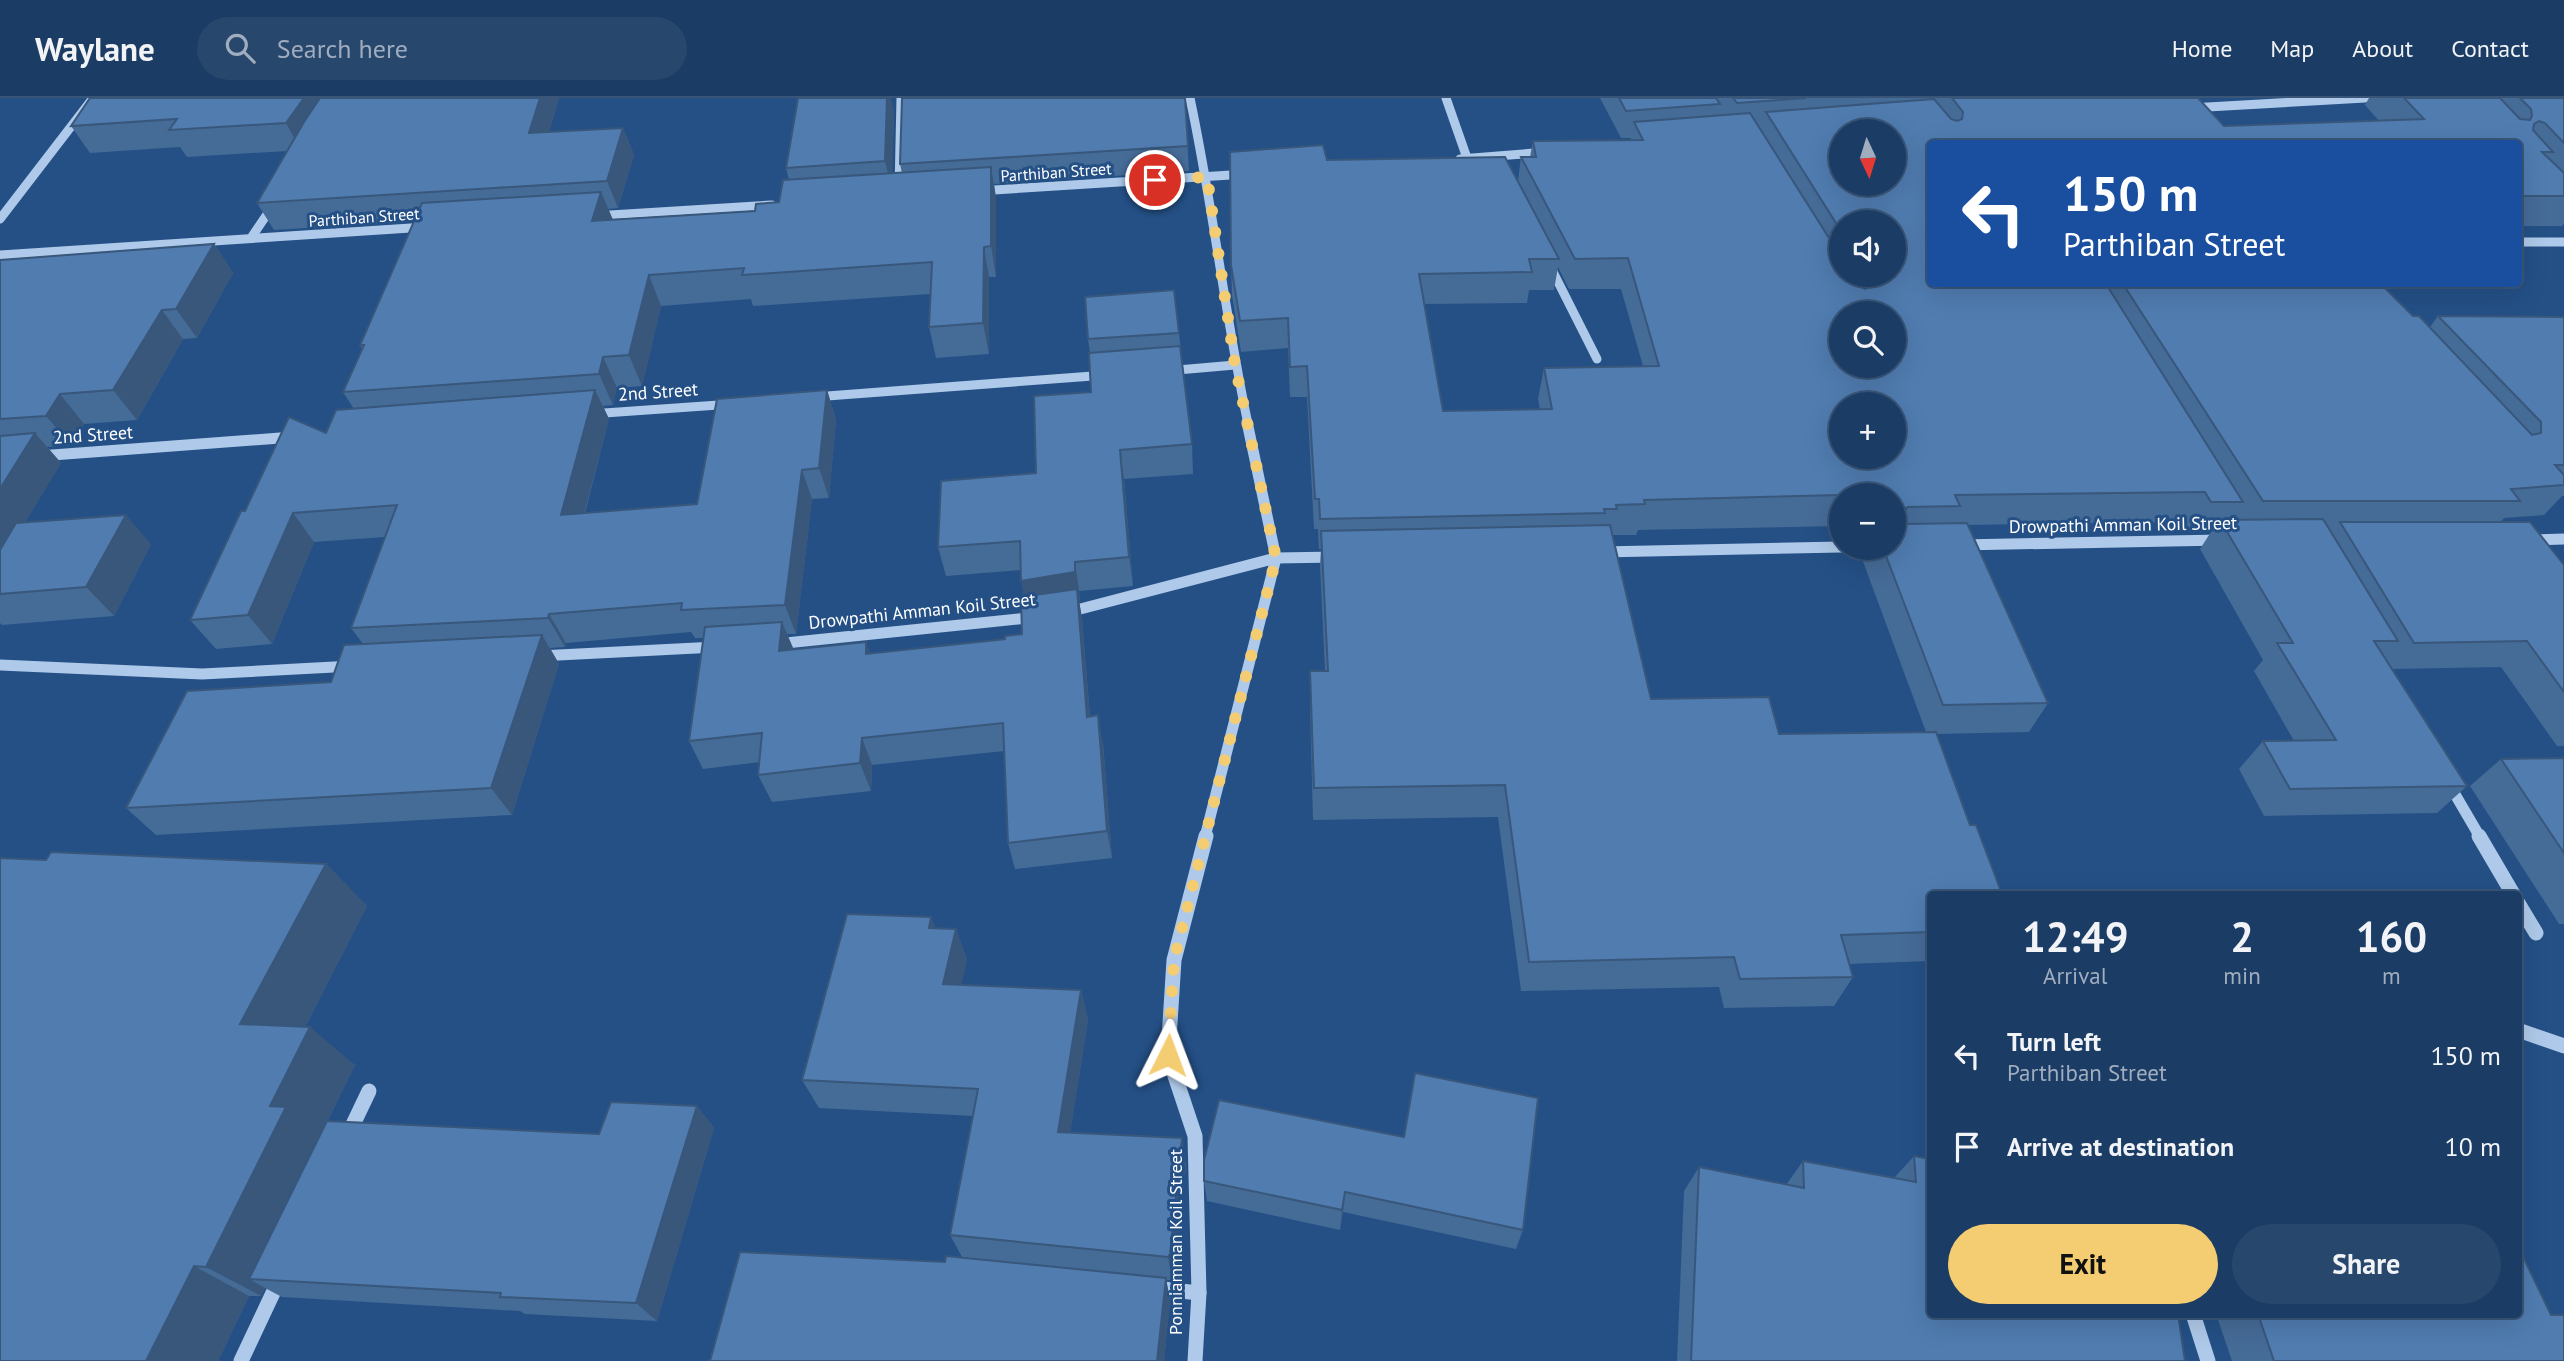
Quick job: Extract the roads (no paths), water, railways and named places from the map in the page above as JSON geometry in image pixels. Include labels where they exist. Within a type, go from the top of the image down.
[{"type":"street","points":[[0,219],[93,98]]},
{"type":"street","points":[[899,197],[901,98]]},
{"type":"street","name":"Ponniamman Koil Street","points":[[1190,98],[1207,177],[1235,365],[1276,558],[1174,960],[1168,1055],[1195,1136],[1199,1293],[1195,1361]]},
{"type":"street","points":[[1446,98],[1467,158]]},
{"type":"street","points":[[2181,106],[2365,98]]},
{"type":"street","points":[[2181,106],[2192,117]]},
{"type":"street","points":[[1453,159],[1562,151]]},
{"type":"street","points":[[1493,156],[1499,168]]},
{"type":"street","name":"Parthiban Street","points":[[966,192],[1261,173]]},
{"type":"street","points":[[251,238],[281,193]]},
{"type":"street","points":[[885,197],[912,196]]},
{"type":"street","points":[[582,217],[789,204]]},
{"type":"street","name":"Parthiban Street","points":[[0,254],[430,227]]},
{"type":"street","points":[[2522,242],[2564,242]]},
{"type":"street","points":[[1542,252],[1597,359]]},
{"type":"street","points":[[1152,372],[1235,365]]},
{"type":"street","points":[[805,398],[1124,374]]},
{"type":"street","name":"2nd Street","points":[[583,415],[749,402]]},
{"type":"street","name":"2nd Street","points":[[28,457],[305,436]]},
{"type":"street","name":"Drowpathi Amman Koil Street","points":[[1948,545],[2236,540]]},
{"type":"street","points":[[2510,540],[2564,540]]},
{"type":"street","points":[[1593,552],[1829,547]]},
{"type":"street","name":"Drowpathi Amman Koil Street","points":[[766,644],[1064,614],[1276,558],[1345,557]]},
{"type":"street","points":[[532,657],[725,646]]},
{"type":"street","points":[[0,665],[202,674],[367,665]]},
{"type":"street","points":[[2444,776],[2511,891]]},
{"type":"street","points":[[2522,910],[2536,933]]},
{"type":"street","points":[[2522,1031],[2564,1046]]},
{"type":"street","points":[[340,1152],[369,1091]]},
{"type":"street","points":[[241,1361],[288,1263]]},
{"type":"street","points":[[1136,1286],[1199,1293]]},
{"type":"street","points":[[2194,1318],[2208,1361]]}]
